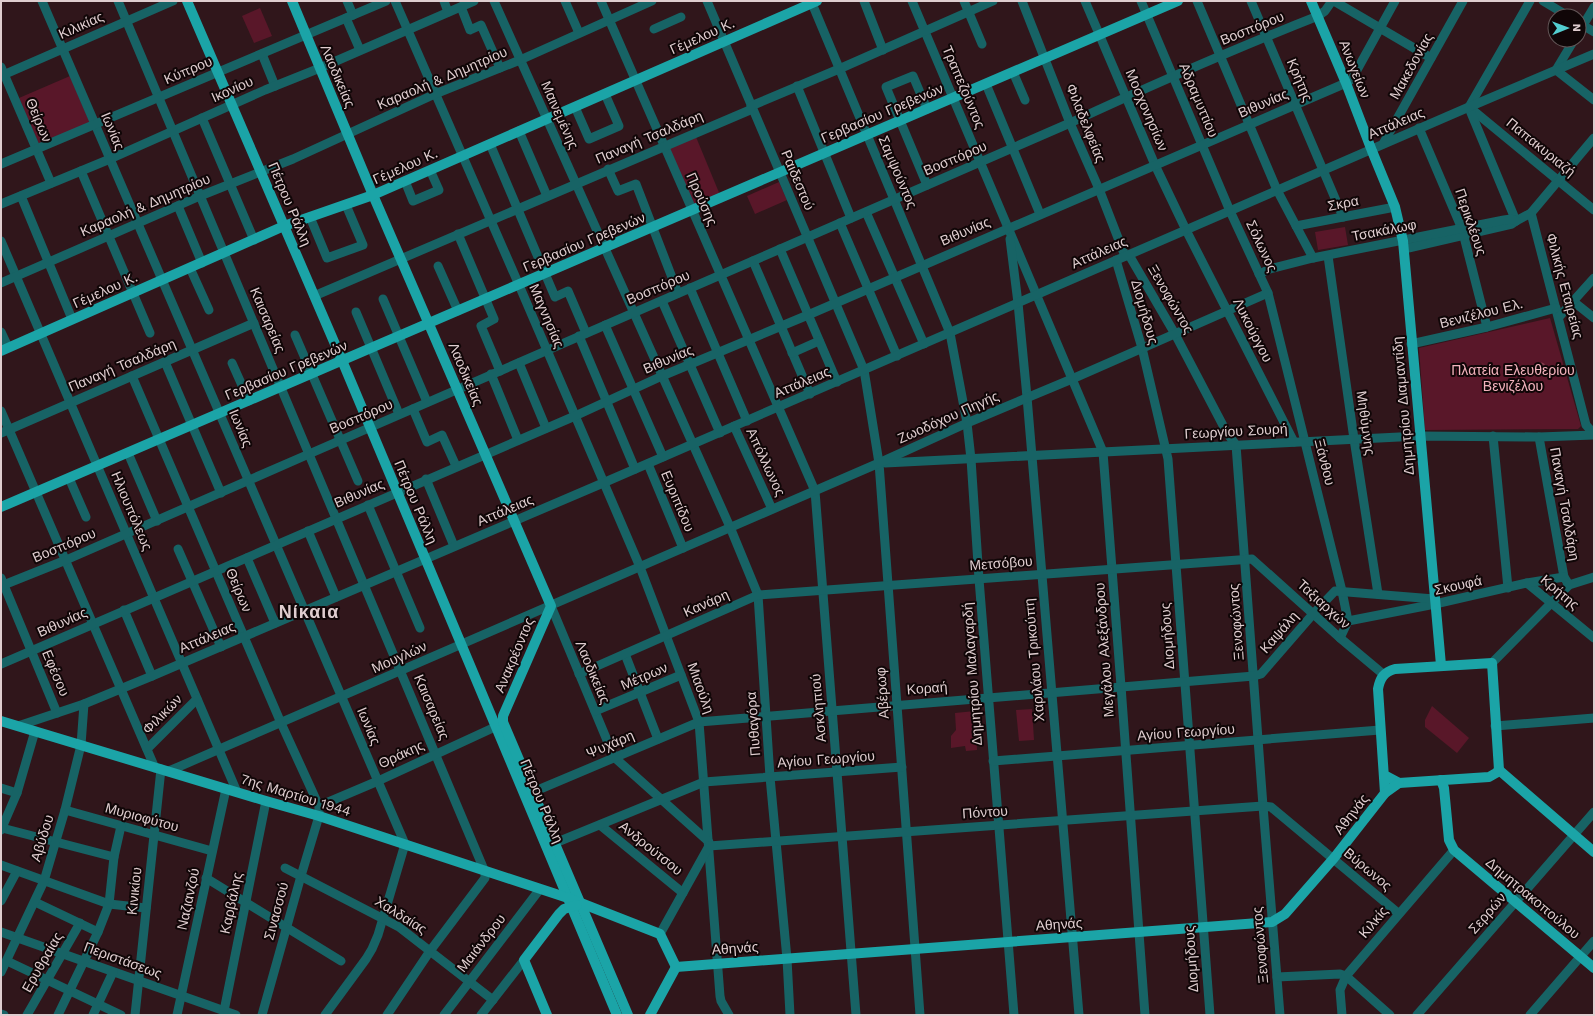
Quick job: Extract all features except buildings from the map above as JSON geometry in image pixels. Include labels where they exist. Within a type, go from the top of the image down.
[{"type":"main road","name":"Πέτρου Ράλλη","points":[[187,1],[342,361],[556,870],[628,1015]]},
{"type":"main road","name":"Λαοδικείας","points":[[292,1],[373,195],[550,606]]},
{"type":"main road","name":"Γερβασίου Γρεβενών","points":[[1,507],[1178,1]]},
{"type":"main road","name":"Ανωγείων","points":[[1311,1],[1321,14],[1371,149]]},
{"type":"main road","name":"Γέμελου Κ.","points":[[5,349],[284,226],[373,195],[814,2]]},
{"type":"main road","name":"Δημητρίου Διαμαντίδη","points":[[1371,149],[1395,207],[1403,245],[1434,602],[1441,665]]},
{"type":"main road","name":"Ανακρέοντος","points":[[503,716],[550,606]]},
{"type":"main road","points":[[1383,674],[1395,669],[1492,663],[1499,770],[1594,852]]},
{"type":"main road","name":"Αθηνάς","points":[[1383,674],[1379,681],[1378,689],[1385,793]]},
{"type":"main road","name":"Πέτρου Ράλλη","points":[[503,716],[503,724],[555,844],[573,903],[617,1015]]},
{"type":"main road","name":"7ης Μαρτίου 1944","points":[[1,721],[266,801],[319,811],[405,844],[541,890],[660,934]]},
{"type":"main road","points":[[1384,775],[1399,783],[1489,777],[1499,770]]},
{"type":"main road","points":[[1442,780],[1449,840],[1454,850]]},
{"type":"main road","name":"Αθηνάς","points":[[676,967],[1272,922],[1285,914],[1334,858],[1385,793],[1399,783]]},
{"type":"main road","name":"Δημητρακοπούλου","points":[[1454,850],[1594,968]]},
{"type":"main road","points":[[541,890],[551,885],[554,881],[556,870]]},
{"type":"main road","points":[[547,1015],[524,960],[559,914],[573,903]]},
{"type":"main road","points":[[650,1015],[676,967],[660,934]]},
{"type":"street","name":"Ιωνίας","points":[[42,1],[405,844]]},
{"type":"street","name":"Καισαρείας","points":[[118,1],[485,872]]},
{"type":"street","name":"Κιλικίας","points":[[2,73],[173,1]]},
{"type":"street","points":[[347,1],[360,50]]},
{"type":"street","name":"Κύπρου","points":[[1,164],[386,1]]},
{"type":"street","name":"Μαγνησίας","points":[[395,1],[434,94],[519,285],[603,483]]},
{"type":"street","points":[[444,1],[448,12]]},
{"type":"street","name":"Ικονίου","points":[[1,204],[110,159],[172,130],[474,1]]},
{"type":"street","name":"Μαινεμένης","points":[[494,1],[692,445]]},
{"type":"street","points":[[564,1],[579,33]]},
{"type":"street","name":"Προύσης","points":[[601,1],[779,407]]},
{"type":"street","name":"Καραολή & Δημητρίου","points":[[1,283],[200,196],[261,172],[434,94],[520,60],[652,1]]},
{"type":"street","name":"Ραιδεστού","points":[[707,1],[864,370]]},
{"type":"street","points":[[864,1],[883,50]]},
{"type":"street","name":"Τραπεζούντος","points":[[912,1],[1037,295]]},
{"type":"street","points":[[964,1],[982,44]]},
{"type":"street","name":"Παναγή Τσαλδάρη","points":[[314,296],[608,169],[750,110],[751,106],[993,1]]},
{"type":"street","name":"Φιλαδελφείας","points":[[1022,1],[1070,123],[1127,256]]},
{"type":"street","name":"Μοσχονησίων","points":[[1085,1],[1155,165],[1186,230]]},
{"type":"street","name":"Αδραμυττίου","points":[[1141,1],[1230,211]]},
{"type":"street","points":[[1197,1],[1278,190],[1313,258]]},
{"type":"street","name":"Κρήτης","points":[[1251,1],[1343,217]]},
{"type":"street","points":[[1321,14],[1333,1],[1431,58]]},
{"type":"street","points":[[1346,83],[1352,79],[1395,1]]},
{"type":"street","name":"Μακεδονίας","points":[[1383,144],[1463,1]]},
{"type":"street","points":[[1516,221],[1469,107],[1530,1]]},
{"type":"street","points":[[1543,1],[1555,8]]},
{"type":"street","name":"Σαμψούντος","points":[[814,2],[839,69],[950,332]]},
{"type":"street","points":[[461,7],[470,30],[481,25],[500,68]]},
{"type":"street","points":[[1587,17],[1594,7]]},
{"type":"street","name":"Βοσπόρου","points":[[2,583],[66,560],[127,534],[399,414],[981,162],[1174,76],[1321,14]]},
{"type":"street","points":[[654,29],[681,17]]},
{"type":"street","points":[[1569,48],[1556,70],[1594,100]]},
{"type":"street","points":[[262,54],[274,86]]},
{"type":"street","name":"Αττάλειας","points":[[18,726],[84,704],[221,647],[336,596],[663,458],[1371,149],[1594,54]]},
{"type":"street","points":[[1013,72],[1026,100]]},
{"type":"street","name":"Θείρων","points":[[2,73],[50,184]]},
{"type":"street","points":[[927,109],[913,76],[886,87],[927,185]]},
{"type":"street","name":"Βιθυνίας","points":[[2,662],[575,416],[662,376],[781,327],[868,288],[1346,83]]},
{"type":"street","points":[[986,84],[1040,214]]},
{"type":"street","points":[[797,86],[851,218]]},
{"type":"street","points":[[575,107],[589,139],[619,126],[605,94]]},
{"type":"street","name":"Παπακυριαζή","points":[[1469,107],[1594,210]]},
{"type":"street","points":[[202,118],[254,240]]},
{"type":"street","name":"Περικλέους","points":[[1420,128],[1463,232],[1487,327]]},
{"type":"street","points":[[519,131],[547,196]]},
{"type":"street","points":[[1531,213],[1594,138]]},
{"type":"street","points":[[490,144],[555,297],[568,291],[606,402],[636,469]]},
{"type":"street","points":[[608,169],[618,191],[636,184],[678,294]]},
{"type":"street","points":[[405,181],[413,201],[439,190],[430,170]]},
{"type":"street","points":[[81,171],[150,333]]},
{"type":"street","points":[[21,196],[72,320]]},
{"type":"street","points":[[310,217],[327,258],[363,245],[346,205]]},
{"type":"street","points":[[178,206],[202,262]]},
{"type":"street","name":"Σκρα","points":[[1296,226],[1395,207]]},
{"type":"street","name":"Σόλωνος","points":[[1230,211],[1268,293]]},
{"type":"street","points":[[866,212],[924,344]]},
{"type":"street","name":"Τσακάλωφ","points":[[1259,274],[1270,269],[1313,258],[1403,245],[1463,232],[1504,220],[1511,219],[1516,221],[1531,213]]},
{"type":"street","name":"Φιλικής Εταιρείας","points":[[1531,213],[1586,425],[1594,434]]},
{"type":"street","points":[[840,223],[897,356]]},
{"type":"street","name":"Τραπεζούντος","points":[[1009,228],[1018,303]]},
{"type":"street","name":"Λυκούργου","points":[[1186,230],[1294,442]]},
{"type":"street","points":[[458,234],[494,319],[481,326],[500,371]]},
{"type":"street","name":"Ηλιουπόλεως","points":[[1,241],[237,792]]},
{"type":"street","points":[[780,249],[837,382]]},
{"type":"street","name":"Ξενοφώντος","points":[[1127,256],[1175,334],[1227,433],[1236,445],[1280,1015]]},
{"type":"street","name":"Μηθύμνης","points":[[1328,256],[1378,594]]},
{"type":"street","name":"Διομήδους","points":[[1116,260],[1142,348],[1168,459],[1210,1015]]},
{"type":"street","points":[[753,261],[810,394]]},
{"type":"street","points":[[438,266],[458,311]]},
{"type":"street","points":[[190,268],[209,310]]},
{"type":"street","points":[[1559,317],[1594,278]]},
{"type":"street","points":[[690,288],[747,421]]},
{"type":"street","name":"Ζωοδόχου Πηγής","points":[[640,567],[967,423],[1072,379],[1268,293]]},
{"type":"street","name":"Ξάνθου","points":[[1268,293],[1342,591],[1348,621]]},
{"type":"street","name":"Μεγάλου Αλεξάνδρου","points":[[1037,295],[1103,452],[1145,1015]]},
{"type":"street","points":[[383,299],[427,402]]},
{"type":"street","points":[[662,301],[720,433]]},
{"type":"street","points":[[1574,302],[1594,318]]},
{"type":"street","name":"Χαριλάου Τρικούπη","points":[[1018,303],[1079,1015]]},
{"type":"street","name":"Βενιζέλου Ελ.","points":[[1411,344],[1487,327],[1556,308]]},
{"type":"street","points":[[356,312],[399,414]]},
{"type":"street","name":"Παναγή Τσαλδάρη","points":[[5,432],[70,402],[254,323]]},
{"type":"street","points":[[605,325],[663,458]]},
{"type":"street","points":[[1,332],[5,349]]},
{"type":"street","name":"Δημητρίου Μαλαγαρδή","points":[[950,332],[967,423],[971,459],[988,697],[1014,1015]]},
{"type":"street","points":[[295,335],[358,481]]},
{"type":"street","points":[[792,353],[820,341]]},
{"type":"street","points":[[165,362],[191,426],[221,493]]},
{"type":"street","points":[[232,363],[249,401]]},
{"type":"street","points":[[519,363],[546,428]]},
{"type":"street","name":"Αβέρωφ","points":[[864,370],[879,463],[920,1015]]},
{"type":"street","points":[[491,374],[518,440]]},
{"type":"street","name":"Θείρων","points":[[132,376],[319,811]]},
{"type":"street","name":"Ασκληπιού","points":[[779,407],[815,490],[856,1015]]},
{"type":"street","points":[[413,408],[427,442],[442,435],[456,466]]},
{"type":"street","points":[[1,411],[5,432],[36,492],[147,750],[161,769]]},
{"type":"street","name":"Απόλλωνος","points":[[734,426],[772,509]]},
{"type":"street","name":"Γεωργίου Σουρή","points":[[879,463],[1419,436],[1539,437],[1594,434]]},
{"type":"street","points":[[1493,436],[1508,588]]},
{"type":"street","name":"Παναγή Τσαλδάρη","points":[[1539,437],[1564,577]]},
{"type":"street","name":"Πυθαγόρα","points":[[692,445],[730,528],[758,595],[770,777],[787,959],[790,1015]]},
{"type":"street","points":[[128,452],[157,521]]},
{"type":"street","name":"Ευριπίδου","points":[[648,464],[683,548]]},
{"type":"street","points":[[69,478],[86,517]]},
{"type":"street","points":[[426,480],[454,546]]},
{"type":"street","name":"Μιαούλη","points":[[603,483],[640,567],[699,722],[721,1001],[729,1015]]},
{"type":"street","points":[[368,505],[420,628]]},
{"type":"street","points":[[308,531],[336,596]]},
{"type":"street","points":[[178,549],[221,647]]},
{"type":"street","points":[[247,558],[275,623]]},
{"type":"street","name":"Μετσόβου","points":[[758,595],[1245,559]]},
{"type":"street","name":"Ταξιαρχών","points":[[1245,559],[1252,559],[1340,638],[1383,674]]},
{"type":"street","name":"Μουγλών","points":[[161,769],[219,750],[640,567]]},
{"type":"street","points":[[1564,577],[1569,585]]},
{"type":"street","name":"Σκουφά","points":[[1348,621],[1527,583],[1564,577]]},
{"type":"street","points":[[1492,663],[1569,585],[1594,577]]},
{"type":"street","name":"Εφέσου","points":[[2,583],[58,713]]},
{"type":"street","name":"Κρήτης","points":[[1527,583],[1594,638]]},
{"type":"street","name":"Καψάλη","points":[[1254,676],[1261,674],[1335,591],[1342,591]]},
{"type":"street","name":"Σκουφά","points":[[1342,591],[1378,594],[1434,602]]},
{"type":"street","name":"Κανάρη","points":[[579,674],[758,595]]},
{"type":"street","name":"Λαοδικείας","points":[[550,606],[614,757]]},
{"type":"street","points":[[124,610],[152,676]]},
{"type":"street","points":[[1340,638],[1348,621]]},
{"type":"street","points":[[625,654],[658,739]]},
{"type":"street","name":"Μέτρων","points":[[595,711],[681,675]]},
{"type":"street","name":"Κοραή","points":[[699,722],[897,704],[1254,676]]},
{"type":"street","name":"Φιλικών","points":[[147,750],[198,699]]},
{"type":"street","name":"Αβύδου","points":[[1,972],[44,881],[65,810],[81,745],[84,704]]},
{"type":"street","points":[[1495,726],[1594,718]]},
{"type":"street","name":"Ψυχάρη","points":[[533,792],[699,722]]},
{"type":"street","name":"Θράκης","points":[[319,811],[378,781],[495,727]]},
{"type":"street","name":"Αγίου Γεωργίου","points":[[993,761],[1056,755],[1258,741],[1380,730]]},
{"type":"street","points":[[35,731],[17,793],[1,829],[114,857]]},
{"type":"street","points":[[614,757],[709,844],[660,934]]},
{"type":"street","name":"Αγίου Γεωργίου","points":[[555,844],[704,782],[902,767]]},
{"type":"street","name":"Κινικίου","points":[[135,1015],[161,769]]},
{"type":"street","points":[[1,788],[17,793]]},
{"type":"street","name":"Ναζιανζού","points":[[177,1015],[226,789]]},
{"type":"street","name":"Καρβάλης","points":[[224,1011],[266,801]]},
{"type":"street","name":"Πόντου","points":[[709,844],[776,841],[1263,806]]},
{"type":"street","name":"Βύρωνος","points":[[1263,806],[1271,807],[1334,858],[1398,913]]},
{"type":"street","name":"Μυριοφύτου","points":[[65,810],[212,851]]},
{"type":"street","name":"Σινασσού","points":[[262,1015],[319,811]]},
{"type":"street","name":"Σερρών","points":[[1417,1015],[1594,812]]},
{"type":"street","name":"Ανδρούτσου","points":[[600,825],[683,893]]},
{"type":"street","points":[[58,1015],[110,904],[114,857],[121,826]]},
{"type":"street","points":[[326,1015],[372,949],[405,844]]},
{"type":"street","name":"Κιλκίς","points":[[1346,976],[1398,913],[1454,850]]},
{"type":"street","points":[[1,865],[110,904],[146,908]]},
{"type":"street","name":"Χαλδαίας","points":[[285,868],[411,934],[430,951],[493,1000]]},
{"type":"street","points":[[1,901],[16,871]]},
{"type":"street","points":[[387,1015],[430,951],[485,878],[485,872]]},
{"type":"street","points":[[206,878],[341,962]]},
{"type":"street","name":"Μαιάνδρου","points":[[444,1015],[541,890]]},
{"type":"street","points":[[34,902],[98,932]]},
{"type":"street","name":"Ερυθραίας","points":[[27,1015],[48,981],[80,923]]},
{"type":"street","name":"Περιστάσεως","points":[[1,932],[236,1015]]},
{"type":"street","points":[[1530,1015],[1594,941]]},
{"type":"street","points":[[481,1015],[524,960]]},
{"type":"street","points":[[7,961],[122,1015]]},
{"type":"street","points":[[93,1015],[114,972]]},
{"type":"street","points":[[1277,977],[1340,974],[1346,976],[1390,1015]]},
{"type":"street","points":[[1342,1015],[1340,996],[1346,976]]},
{"type":"green space","points":[[260,8],[272,36],[254,43],[242,16]]},
{"type":"green space","points":[[70,76],[90,123],[39,145],[19,98]]},
{"type":"green space","points":[[696,137],[720,195],[693,207],[668,148]]},
{"type":"green space","points":[[779,182],[787,200],[755,214],[747,196]]},
{"type":"green space","points":[[1345,227],[1348,245],[1318,250],[1315,232]]},
{"type":"green space","name":"Πλατεία Ελευθερίου Βενιζέλου","points":[[1550,318],[1581,426],[1578,429],[1425,430],[1419,348]]},
{"type":"green space","points":[[1432,706],[1469,738],[1457,753],[1425,727],[1425,720]]},
{"type":"green space","points":[[1032,709],[1034,740],[1019,741],[1016,710]]},
{"type":"green space","points":[[975,711],[977,750],[966,751],[965,746],[951,748],[951,736],[956,730],[955,713]]},
{"type":"shaded area","points":[[1539,363],[1543,363],[1545,367],[1543,371],[1539,371],[1537,369],[1537,365]]},
{"type":"district","name":"Νίκαια","points":[[309,611]]}]
